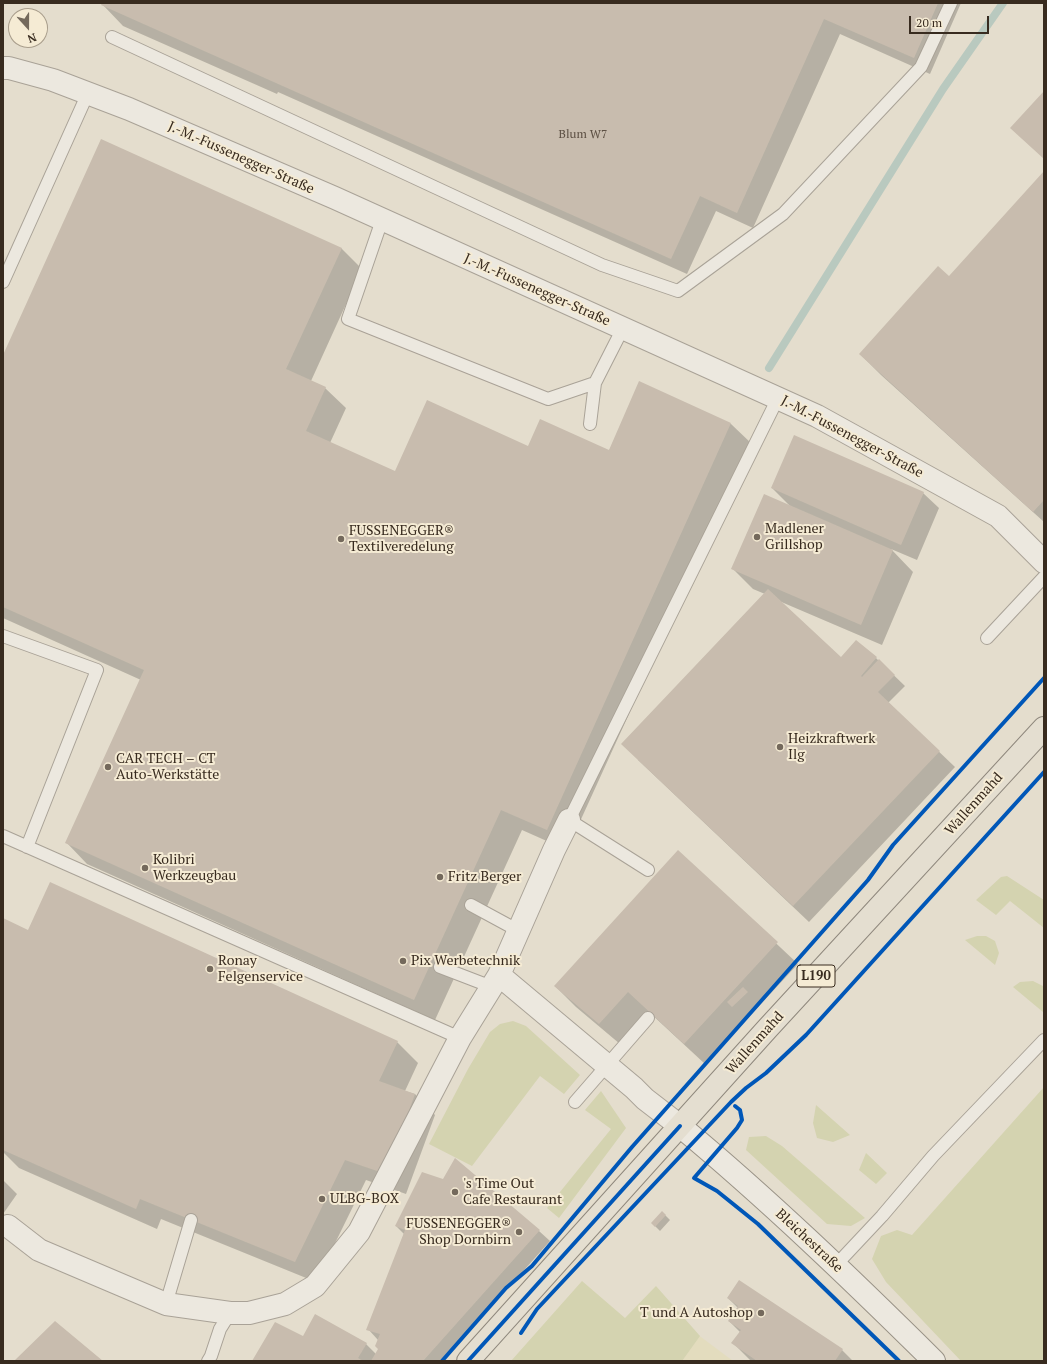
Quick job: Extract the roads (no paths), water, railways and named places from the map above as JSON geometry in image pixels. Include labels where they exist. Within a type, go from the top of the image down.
[{"type":"main road","name":"Wallenmahd","points":[[468,1361],[767,1029],[1044,728]]},
{"type":"street","name":"J.-M.-Fussenegger-Straße","points":[[3,68],[9,68],[53,80],[129,109],[382,220],[817,416],[998,516],[1044,562]]},
{"type":"street","points":[[6,1228],[39,1250],[166,1304],[230,1313],[249,1313],[285,1304],[315,1286],[359,1232],[460,1038],[495,981],[519,931],[568,820]]},
{"type":"street","name":"Bleichestraße","points":[[495,981],[607,1065],[645,1099],[714,1154],[836,1265],[931,1360]]},
{"type":"lane","points":[[112,37],[602,265],[678,291],[783,214],[921,67],[951,3]]},
{"type":"lane","points":[[3,282],[88,94]]},
{"type":"lane","points":[[382,220],[348,319],[548,399],[595,384]]},
{"type":"lane","points":[[590,424],[595,384],[623,328]]},
{"type":"lane","points":[[648,870],[568,820],[778,398]]},
{"type":"lane","points":[[987,638],[1044,577]]},
{"type":"lane","points":[[3,636],[97,670],[27,847]]},
{"type":"lane","points":[[3,836],[460,1038]]},
{"type":"lane","points":[[471,905],[519,931]]},
{"type":"lane","points":[[440,967],[495,981]]},
{"type":"lane","points":[[575,1102],[648,1018]]},
{"type":"lane","points":[[836,1265],[882,1216],[933,1156],[1044,1040]]},
{"type":"lane","points":[[166,1304],[191,1220]]},
{"type":"lane","points":[[208,1361],[220,1330],[230,1313]]},
{"type":"waterway","points":[[769,368],[943,89],[1003,3]]},
{"type":"place","name":"Madlener Grillshop","points":[[757,537]]},
{"type":"place","name":"FUSSENEGGER® Textilveredelung","points":[[341,539]]},
{"type":"place","name":"Heizkraftwerk Ilg","points":[[780,747]]},
{"type":"place","name":"CAR TECH – CT Auto-Werkstätte","points":[[108,767]]},
{"type":"place","name":"Kolibri Werkzeugbau","points":[[145,868]]},
{"type":"place","name":"Fritz Berger","points":[[440,877]]},
{"type":"place","name":"Pix Werbetechnik","points":[[403,961]]},
{"type":"place","name":"Ronay Felgenservice","points":[[210,969]]},
{"type":"place","name":"'s Time Out Cafe Restaurant","points":[[455,1192]]},
{"type":"place","name":"ULBG-BOX","points":[[322,1199]]},
{"type":"place","name":"FUSSENEGGER® Shop Dornbirn","points":[[519,1232]]},
{"type":"place","name":"T und A Autoshop","points":[[761,1313]]}]
